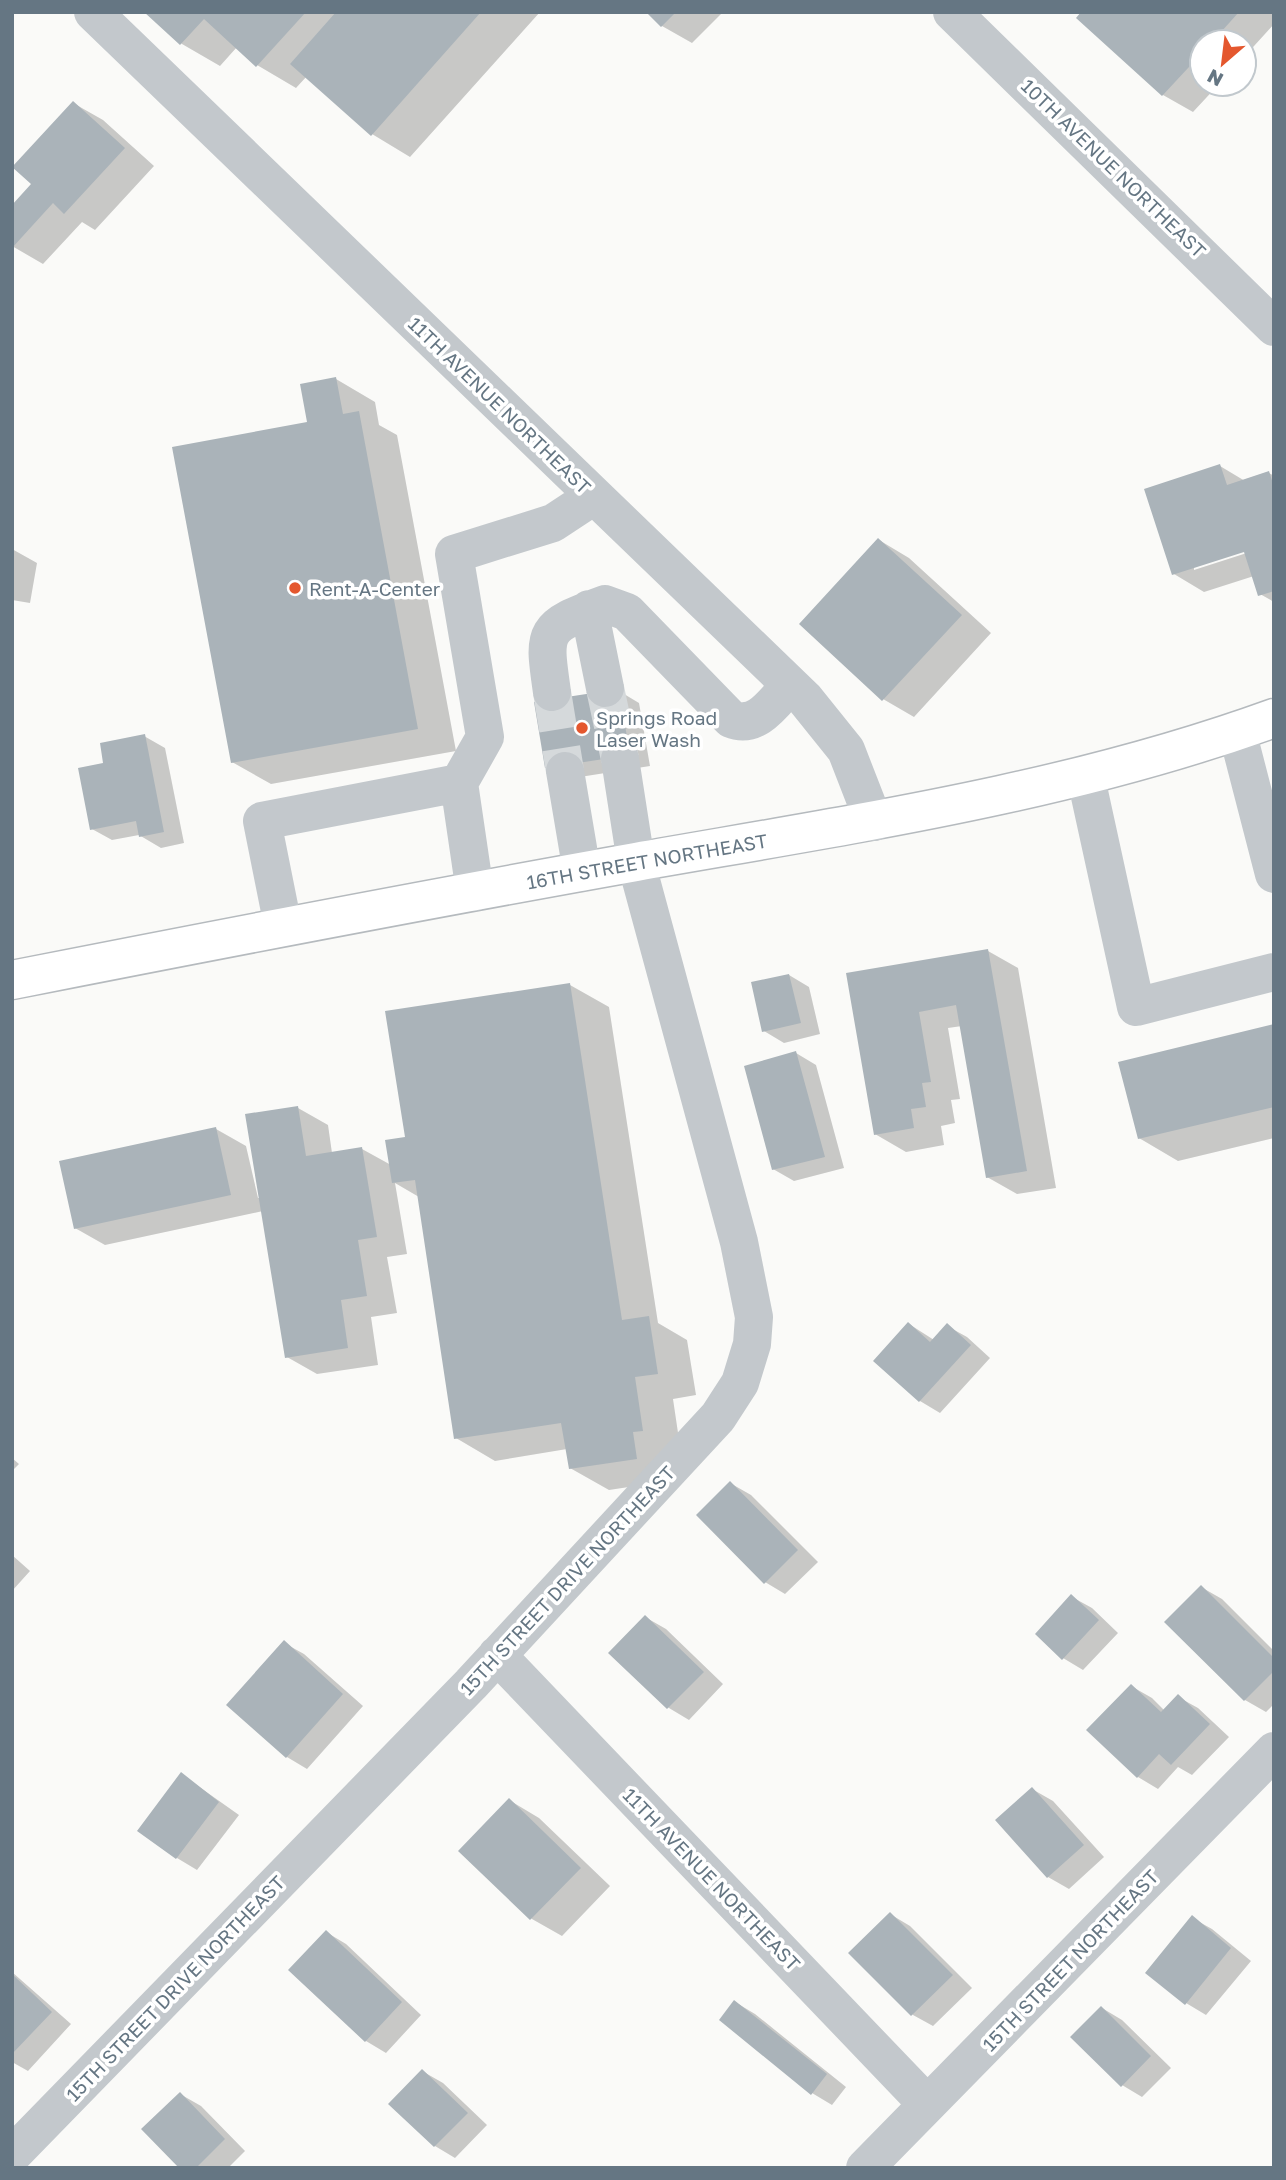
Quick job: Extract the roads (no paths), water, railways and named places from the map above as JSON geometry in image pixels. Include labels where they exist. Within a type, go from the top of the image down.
[{"type":"main road","name":"16TH STREET NORTHEAST","points":[[12,980],[283,926],[874,822],[1086,778],[1274,718]]},
{"type":"street","name":"11TH AVENUE NORTHEAST","points":[[93,12],[790,685],[846,750],[874,822]]},
{"type":"street","name":"10TH AVENUE NORTHEAST","points":[[952,12],[1269,310]]},
{"type":"street","points":[[475,892],[459,783],[485,737],[454,554],[553,523],[594,496]]},
{"type":"street","points":[[552,692],[546,650],[548,636],[557,627],[589,609],[605,604],[627,612],[731,719],[739,722],[754,720],[790,685]]},
{"type":"street","points":[[589,609],[605,688]]},
{"type":"street","points":[[1237,731],[1274,874]]},
{"type":"street","name":"15TH STREET DRIVE NORTHEAST","points":[[12,2155],[497,1655],[718,1417],[740,1383],[752,1344],[754,1317],[739,1242],[636,862],[620,759]]},
{"type":"street","points":[[565,771],[582,872]]},
{"type":"street","points":[[1086,778],[1136,1007],[1274,972]]},
{"type":"street","points":[[283,926],[262,821],[459,783]]},
{"type":"street","name":"11TH AVENUE NORTHEAST","points":[[497,1655],[926,2103]]},
{"type":"street","name":"15TH STREET NORTHEAST","points":[[865,2168],[1274,1751]]},
{"type":"tunnel","points":[[605,688],[620,759]]},
{"type":"tunnel","points":[[552,692],[565,771]]},
{"type":"place","name":"Rent-A-Center","points":[[295,588]]},
{"type":"place","name":"Springs Road Laser Wash","points":[[582,728]]}]
